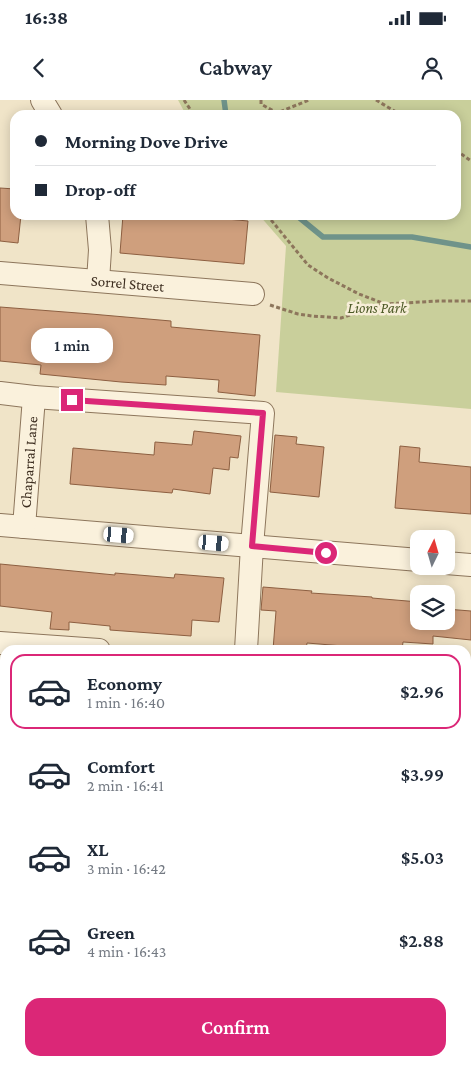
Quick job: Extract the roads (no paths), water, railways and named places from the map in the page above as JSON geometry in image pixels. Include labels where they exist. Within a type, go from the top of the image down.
[{"type":"street","points":[[97,220],[100,250],[98,281]]},
{"type":"street","name":"Sorrel Street","points":[[0,273],[250,294]]},
{"type":"street","points":[[0,393],[263,413],[246,645]]},
{"type":"street","name":"Chaparral Lane","points":[[24,527],[34,397]]},
{"type":"street","points":[[0,525],[410,559]]},
{"type":"street","points":[[455,564],[471,565]]},
{"type":"street","points":[[0,643],[28,645]]},
{"type":"waterway","points":[[224,100],[225,110]]},
{"type":"waterway","points":[[302,220],[323,237],[412,237],[471,247]]},
{"type":"park label","name":"Lions Park","points":[[377,308]]}]
